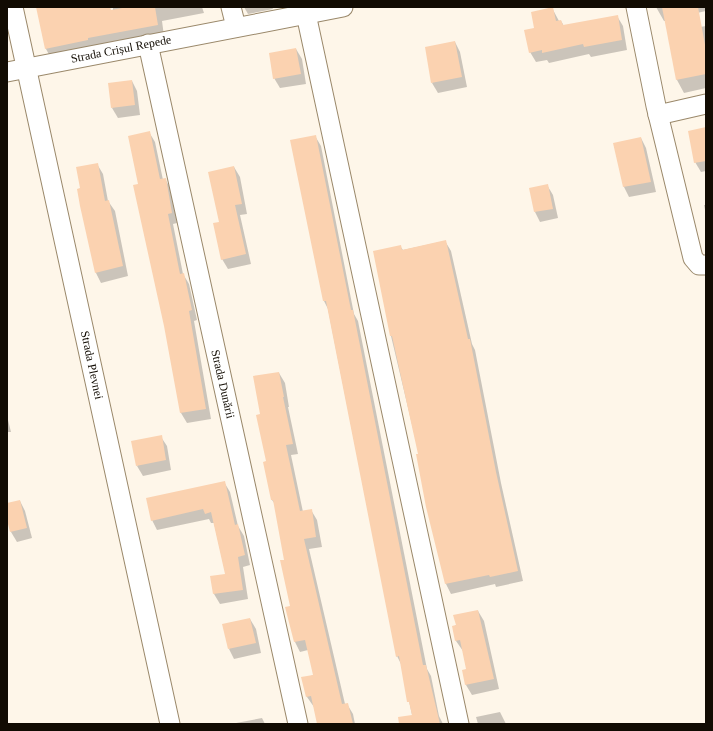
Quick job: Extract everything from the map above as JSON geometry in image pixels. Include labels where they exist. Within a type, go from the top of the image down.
[{"type":"street","name":"Strada Plevnei","points":[[13,7],[170,724]]},
{"type":"street","points":[[231,7],[236,27]]},
{"type":"street","name":"Strada Crișul Repede","points":[[7,72],[343,7]]},
{"type":"street","points":[[636,7],[658,114],[693,258],[699,264],[706,265]]},
{"type":"street","points":[[306,14],[459,724]]},
{"type":"street","name":"Strada Dunării","points":[[148,44],[298,724]]},
{"type":"street","points":[[658,114],[706,104]]},
{"type":"building","points":[[36,7],[110,7],[111,10],[128,7],[155,7],[158,25],[88,38],[88,40],[45,49]]},
{"type":"building","points":[[553,7],[556,21],[561,20],[563,25],[618,15],[622,40],[584,47],[583,44],[542,53],[542,50],[529,53],[524,30],[534,28],[531,12]]},
{"type":"building","points":[[662,7],[698,7],[706,50],[706,74],[676,80]]},
{"type":"building","points":[[455,41],[462,77],[431,83],[425,47]]},
{"type":"building","points":[[296,48],[301,74],[273,79],[269,53]]},
{"type":"building","points":[[132,80],[135,105],[111,108],[108,83]]},
{"type":"building","points":[[706,127],[706,161],[694,163],[688,131]]},
{"type":"building","points":[[150,131],[160,179],[166,178],[172,213],[168,214],[180,274],[184,273],[192,310],[189,311],[206,409],[180,413],[164,326],[133,185],[138,184],[128,136]]},
{"type":"building","points":[[316,135],[351,310],[353,310],[423,665],[426,665],[440,724],[399,724],[398,717],[412,715],[409,702],[407,702],[399,656],[396,657],[326,301],[323,301],[290,140]]},
{"type":"building","points":[[641,137],[651,182],[623,187],[613,143]]},
{"type":"building","points":[[98,163],[105,201],[109,200],[123,266],[95,273],[80,206],[77,189],[80,188],[76,167]]},
{"type":"building","points":[[234,166],[242,204],[235,205],[246,254],[221,260],[213,223],[219,222],[208,172]]},
{"type":"building","points":[[548,184],[553,209],[534,212],[529,188]]},
{"type":"building","points":[[446,240],[468,339],[470,339],[496,472],[518,571],[445,584],[426,507],[416,454],[418,454],[392,336],[390,336],[373,251],[401,245],[402,250]]},
{"type":"building","points":[[279,372],[293,444],[286,445],[300,511],[312,509],[316,537],[304,539],[342,704],[348,703],[353,724],[317,724],[311,696],[306,697],[301,677],[313,675],[305,640],[294,642],[285,607],[290,606],[280,560],[284,560],[273,500],[271,500],[263,462],[266,461],[256,415],[260,414],[253,376]]},
{"type":"building","points":[[162,435],[166,460],[136,466],[131,441]]},
{"type":"building","points":[[225,481],[235,525],[238,524],[245,555],[238,557],[243,590],[213,594],[210,576],[225,574],[211,512],[205,514],[203,509],[151,521],[146,498]]},
{"type":"building","points":[[20,500],[27,528],[10,532],[7,520],[7,503]]},
{"type":"building","points":[[478,610],[494,679],[465,685],[462,670],[466,669],[460,640],[455,641],[452,626],[456,625],[453,615]]},
{"type":"building","points":[[250,618],[256,643],[228,649],[222,624]]}]
